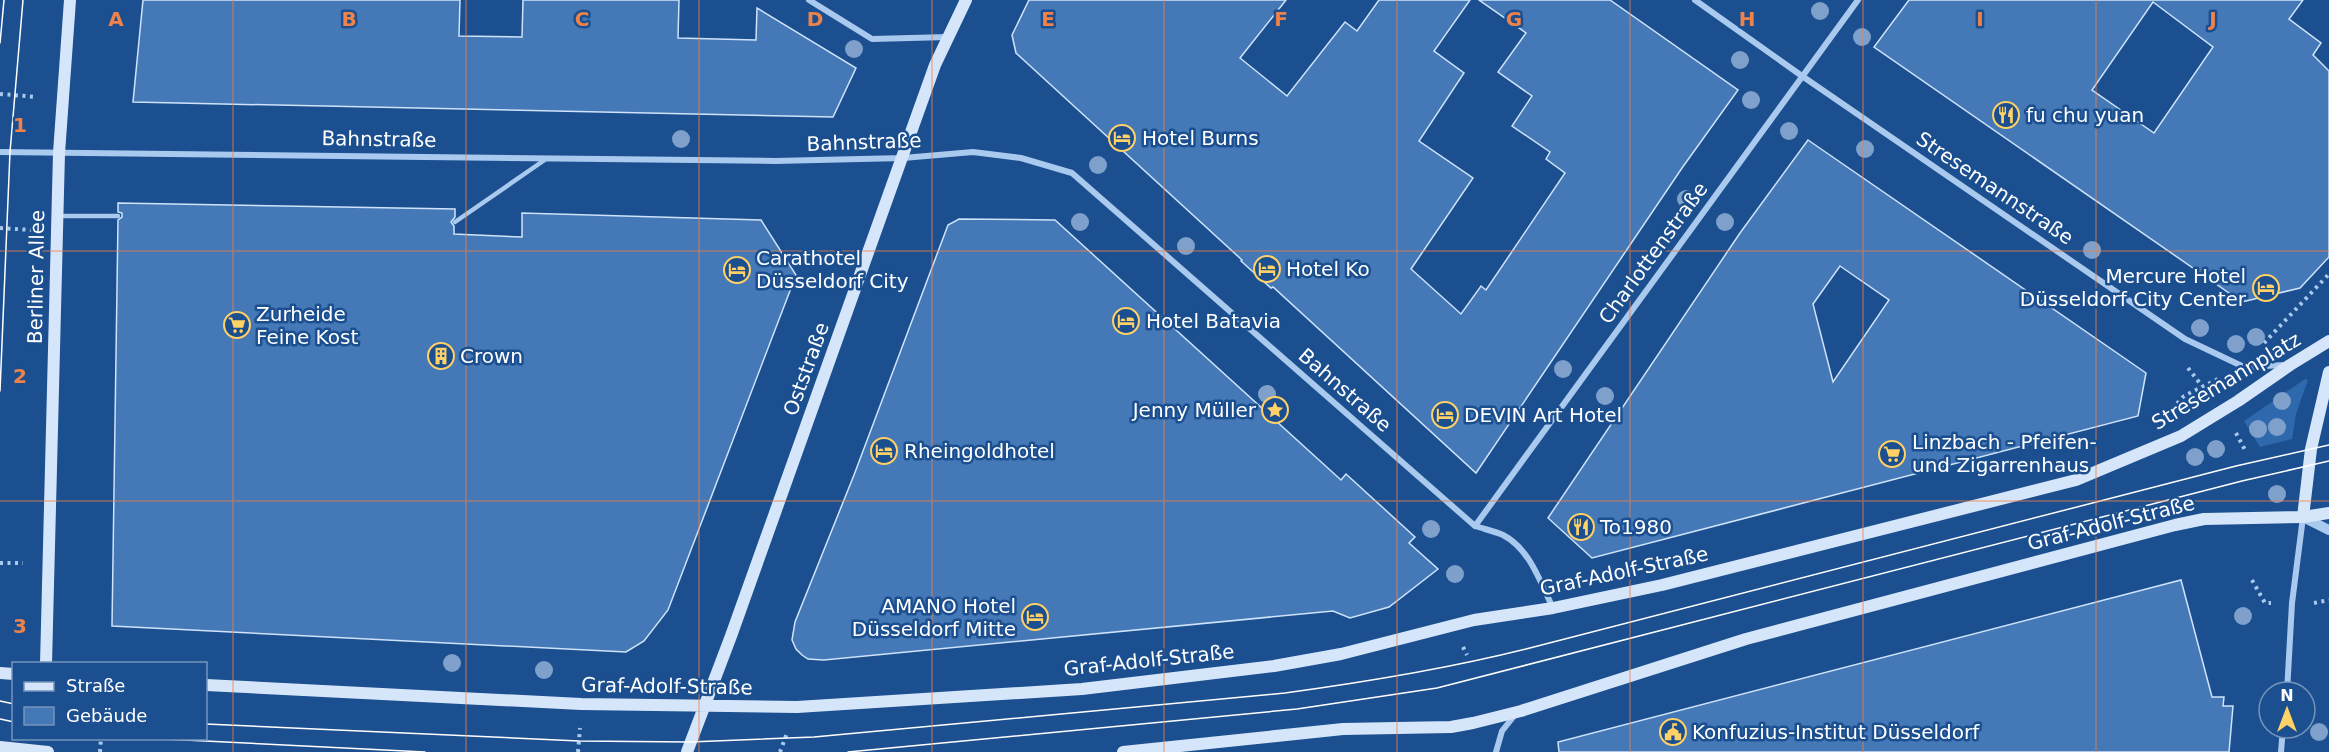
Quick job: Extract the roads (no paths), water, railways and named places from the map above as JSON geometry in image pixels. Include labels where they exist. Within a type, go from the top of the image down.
[{"type":"main road","name":"Berliner Allee","points":[[46,662],[58,153],[70,0]]},
{"type":"main road","name":"Oststraße","points":[[687,752],[731,636],[935,65],[966,0]]},
{"type":"main road","name":"Stresemannplatz","points":[[2076,480],[2181,436],[2329,341]]},
{"type":"main road","points":[[2303,517],[2311,449],[2329,372]]},
{"type":"main road","name":"Graf-Adolf-Straße","points":[[207,685],[581,704],[797,707],[1082,688],[1274,666],[1341,654],[1474,620],[1553,608],[1662,585],[2076,480]]},
{"type":"main road","name":"Graf-Adolf-Straße","points":[[1123,752],[1342,729],[1451,727],[1473,723],[1521,711],[1746,639],[2175,525],[2204,519],[2303,517],[2329,513]]},
{"type":"main road","points":[[0,747],[48,752]]},
{"type":"street","points":[[809,0],[872,39],[948,37]]},
{"type":"street","name":"Stresemannstraße","points":[[1695,0],[2185,339],[2244,366],[2289,365]]},
{"type":"street","name":"Charlottenstraße","points":[[1475,526],[1858,0]]},
{"type":"street","name":"Bahnstraße","points":[[0,152],[812,161],[903,158],[973,152],[1022,158],[1072,173],[1475,526],[1503,535],[1517,545],[1533,566],[1553,608]]},
{"type":"street","points":[[2288,680],[2292,603],[2303,517]]},
{"type":"street","name":"Graf-Adolf-Straße","points":[[2303,517],[2329,530]]},
{"type":"street","points":[[1496,752],[1502,731],[1509,720],[1521,711]]},
{"type":"lane","points":[[455,222],[547,158]]},
{"type":"lane","points":[[57,216],[118,216]]},
{"type":"tram line","points":[[0,43],[4,0]]},
{"type":"tram line","points":[[0,391],[10,152],[23,0]]},
{"type":"tram line","points":[[207,724],[579,741],[690,742],[814,737],[1285,693],[1406,674],[1526,649],[2236,466],[2329,445]]},
{"type":"tram line","points":[[848,752],[1297,709],[1437,688],[2242,481],[2329,461]]},
{"type":"tram line","points":[[0,701],[12,704]]},
{"type":"tram line","points":[[0,719],[12,722]]},
{"type":"tram line","points":[[184,740],[425,752]]},
{"type":"place","name":"fu chu yuan","points":[[2006,115]]},
{"type":"place","name":"Hotel Burns","points":[[1122,138]]},
{"type":"place","name":"Hotel Ko","points":[[1267,269]]},
{"type":"place","name":"Carathotel Düsseldorf City","points":[[737,270]]},
{"type":"place","name":"Mercure Hotel Düsseldorf City Center","points":[[2266,288]]},
{"type":"place","name":"Hotel Batavia","points":[[1126,321]]},
{"type":"place","name":"Zurheide Feine Kost","points":[[237,325]]},
{"type":"place","name":"Crown","points":[[441,356]]},
{"type":"place","name":"Jenny Müller","points":[[1275,410]]},
{"type":"place","name":"DEVIN Art Hotel","points":[[1445,415]]},
{"type":"place","name":"Rheingoldhotel","points":[[884,451]]},
{"type":"place","name":"Linzbach - Pfeifen- und Zigarrenhaus","points":[[1892,454]]},
{"type":"place","name":"To1980","points":[[1581,527]]},
{"type":"place","name":"AMANO Hotel Düsseldorf Mitte","points":[[1035,617]]},
{"type":"place","name":"Konfuzius-Institut Düsseldorf","points":[[1673,732]]}]
